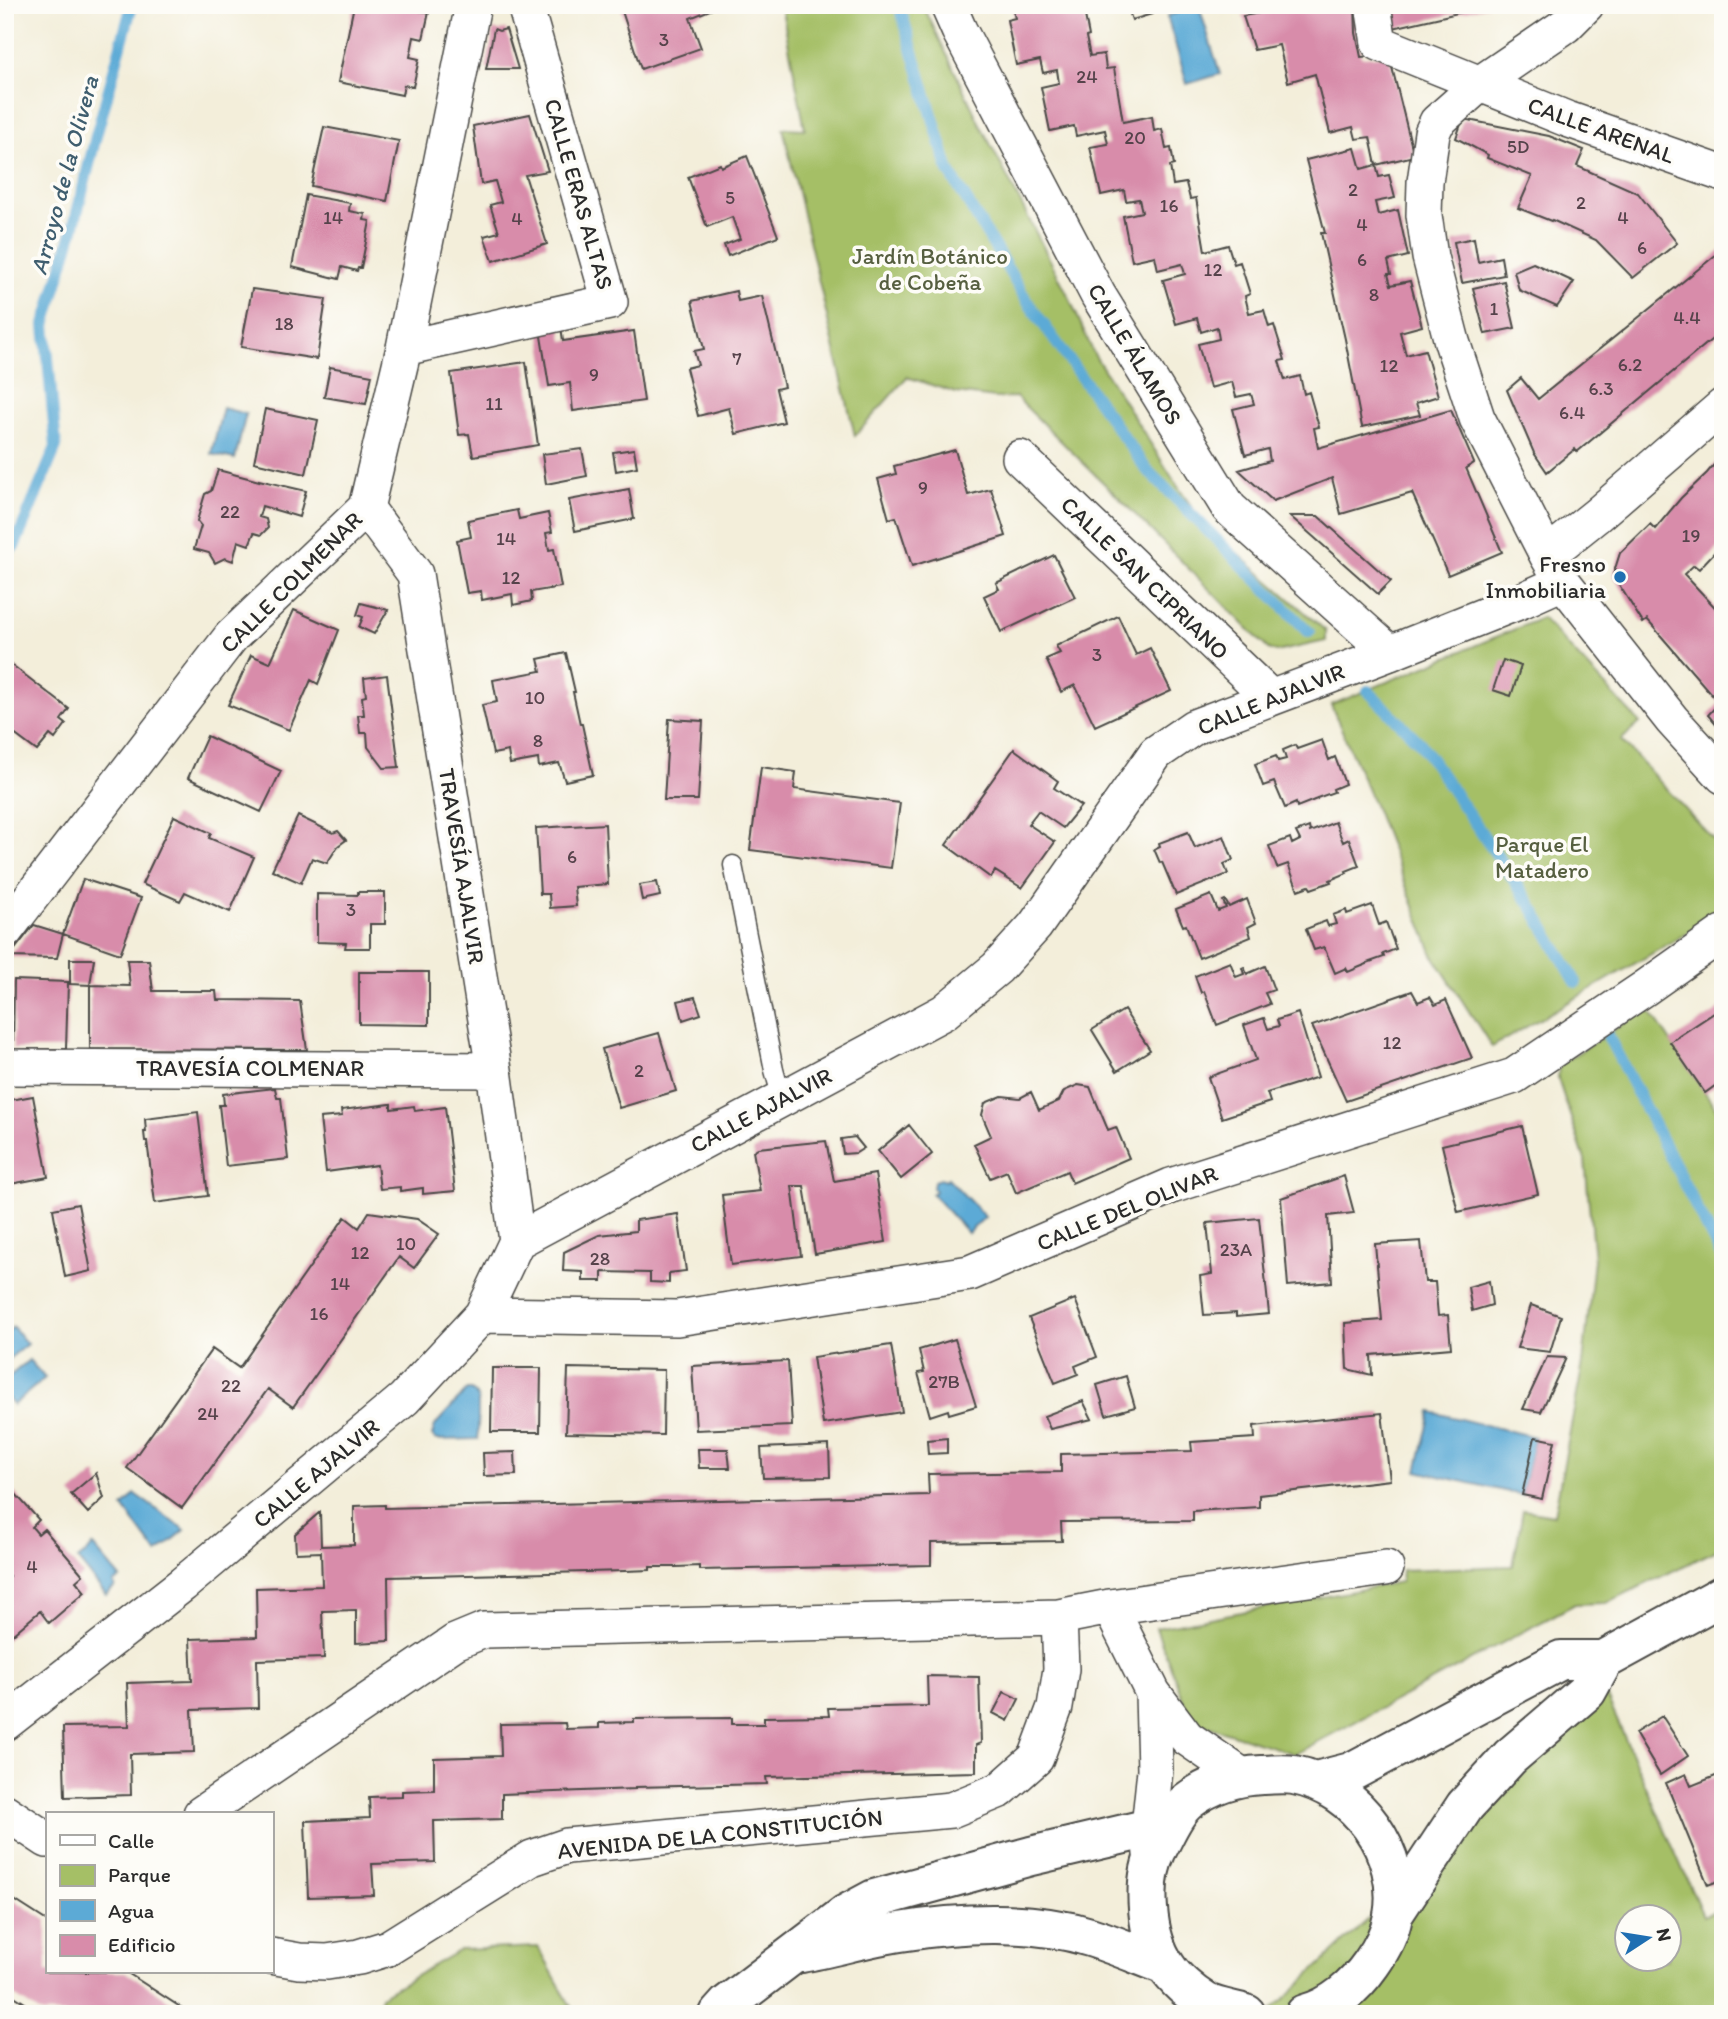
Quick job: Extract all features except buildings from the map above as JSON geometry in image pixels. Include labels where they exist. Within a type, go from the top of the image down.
[{"type":"street","name":"CALLE COLMENAR","points":[[5,931],[231,637],[366,508],[404,348],[473,5]]},
{"type":"street","name":"CALLE ERAS ALTAS","points":[[404,348],[610,302],[525,5]]},
{"type":"street","name":"CALLE ÁLAMOS","points":[[948,5],[1098,295],[1229,508],[1390,653]]},
{"type":"street","name":"CALLE ARENAL","points":[[1373,5],[1379,43],[1567,119],[1723,174]]},
{"type":"street","points":[[1586,5],[1566,25],[1481,83],[1437,122],[1432,133],[1425,182],[1430,257],[1452,342],[1477,418],[1555,569],[1672,720],[1723,776]]},
{"type":"street","name":"CALLE AJALVIR","points":[[5,1723],[193,1576],[404,1399],[482,1315],[517,1241],[944,1012],[997,968],[1035,926],[1156,753],[1194,727],[1522,600],[1555,569],[1597,515],[1723,406]]},
{"type":"street","name":"CALLE SAN CIPRIANO","points":[[1020,458],[1271,698]]},
{"type":"street","name":"TRAVESÍA AJALVIR","points":[[366,508],[415,574],[494,1070],[517,1241]]},
{"type":"street","name":"CALLE DEL OLIVAR","points":[[482,1315],[677,1318],[970,1273],[1171,1186],[1514,1076],[1723,933]]},
{"type":"street","name":"TRAVESÍA COLMENAR","points":[[5,1067],[494,1070]]},
{"type":"street","points":[[204,1812],[455,1642],[484,1630],[1059,1617],[1110,1607],[1386,1568]]},
{"type":"street","points":[[1316,1782],[1351,1772],[1561,1660],[1604,1660],[1723,1595]]},
{"type":"street","points":[[1110,1607],[1153,1693],[1187,1738],[1242,1776]]},
{"type":"street","name":"AVENIDA DE LA CONSTITUCIÓN","points":[[273,1956],[327,1962],[359,1957],[388,1948],[532,1858],[567,1846],[951,1810],[1000,1790],[1036,1758],[1055,1707],[1061,1670],[1059,1617]]},
{"type":"street","points":[[1393,1915],[1465,1806],[1510,1757],[1587,1691],[1604,1660]]},
{"type":"street","points":[[1153,1693],[1157,1837],[1148,1896],[1151,1932],[1168,1969],[1186,1987],[1207,2003],[1246,2014]]},
{"type":"street","points":[[719,2014],[792,1954],[846,1914],[874,1899],[1031,1856],[1157,1837],[1187,1801],[1213,1787],[1242,1776],[1292,1774],[1339,1794],[1360,1811],[1373,1828],[1388,1861],[1394,1886],[1393,1915],[1388,1933],[1360,1979],[1336,2000],[1305,2014]]},
{"type":"street","points":[[5,1812],[46,1839]]},
{"type":"street","points":[[792,1954],[834,1948],[897,1932],[948,1925],[1031,1926],[1089,1937],[1168,1969]]},
{"type":"street","points":[[1168,1969],[1171,2014]]},
{"type":"lane","points":[[733,865],[782,1099]]},
{"type":"green space","name":"Jardín Botánico de Cobeña","points":[[781,5],[923,5],[979,122],[1068,295],[1094,354],[1180,490],[1203,523],[1326,631],[1326,641],[1276,652],[1268,649],[1016,397],[995,398],[956,393],[907,377],[855,436],[783,128],[805,129]]},
{"type":"green space","name":"Parque El Matadero","points":[[1542,618],[1640,723],[1621,740],[1723,850],[1723,912],[1492,1047],[1434,957],[1331,705]]},
{"type":"green space","points":[[1648,1008],[1723,1119],[1723,1547],[1606,1603],[1575,1604],[1295,1754],[1191,1721],[1156,1628],[1401,1582],[1402,1570],[1513,1566],[1523,1510],[1554,1515],[1583,1363],[1594,1260],[1585,1160],[1558,1079],[1559,1065]]},
{"type":"green space","points":[[1606,1695],[1703,1916],[1723,1908],[1723,2014],[1268,2014]]},
{"type":"green space","points":[[538,1947],[575,2014],[376,2014],[381,1996],[460,1950]]},
{"type":"water","points":[[1199,6],[1220,74],[1187,84],[1167,16]]},
{"type":"water","points":[[223,408],[246,414],[235,459],[211,454]]},
{"type":"water","points":[[948,1178],[985,1217],[968,1233],[932,1194],[935,1191],[934,1181],[945,1181]]},
{"type":"water","points":[[13,1327],[27,1344],[5,1362],[5,1334]]},
{"type":"water","points":[[29,1360],[45,1378],[13,1405],[8,1398],[5,1400],[5,1380]]},
{"type":"water","points":[[468,1390],[476,1395],[478,1400],[478,1439],[436,1440],[432,1436],[435,1425]]},
{"type":"water","points":[[1431,1412],[1535,1437],[1522,1495],[1417,1471]]},
{"type":"water","points":[[135,1494],[185,1530],[157,1553],[123,1507]]},
{"type":"water","points":[[93,1546],[120,1578],[113,1583],[115,1587],[106,1595],[78,1560]]},
{"type":"waterway","name":"Arroyo de la Olivera","points":[[5,554],[15,545],[56,447],[45,325],[132,5]]},
{"type":"waterway","points":[[899,5],[949,171],[1027,301],[1147,470],[1309,632]]},
{"type":"waterway","points":[[1368,691],[1420,743],[1531,905],[1576,982]]},
{"type":"waterway","points":[[1608,1036],[1723,1259]]},
{"type":"place","name":"Fresno Inmobiliaria","points":[[1620,577]]}]
